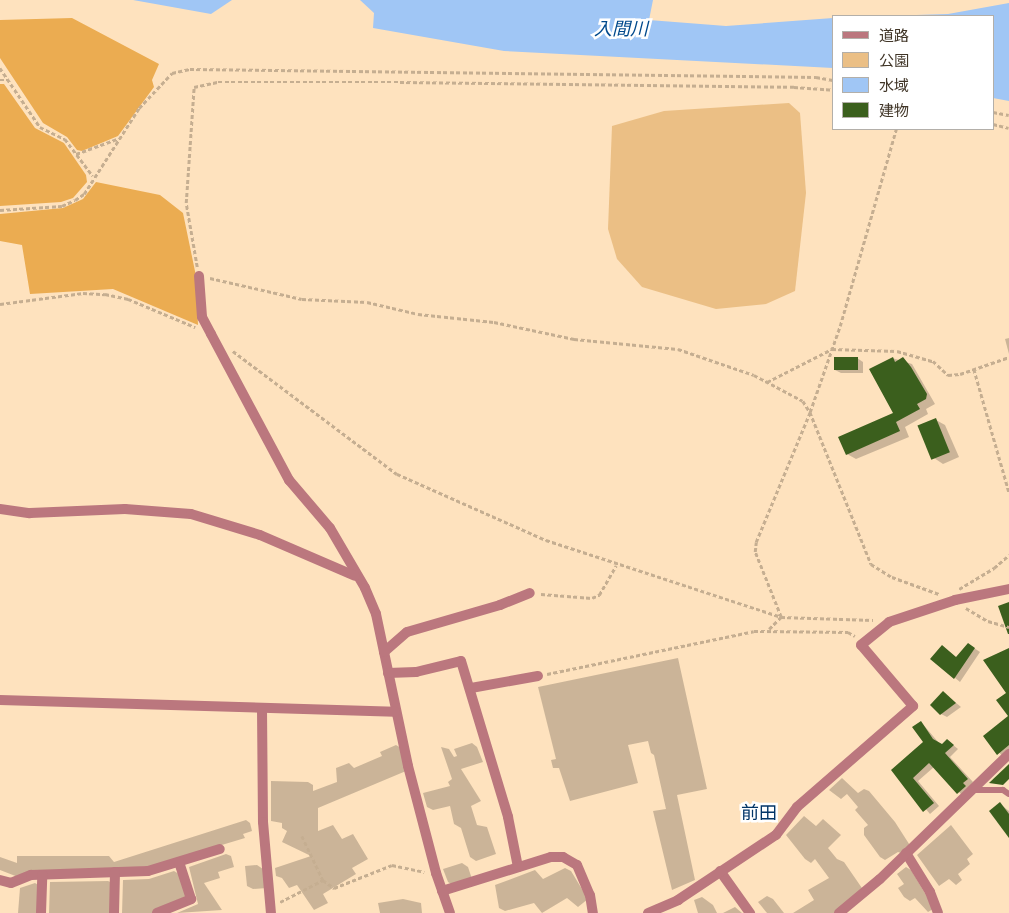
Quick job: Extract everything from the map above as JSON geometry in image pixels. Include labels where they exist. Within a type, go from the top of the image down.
[{"type":"street","points":[[199,276],[202,317],[290,480],[330,528],[355,576],[365,588],[376,614],[395,712],[436,873],[450,913]]},
{"type":"street","points":[[0,509],[30,512],[125,509],[191,514],[260,535],[355,576]]},
{"type":"street","points":[[648,913],[678,900],[776,835],[812,794],[913,706],[862,644],[889,622],[955,600],[1009,589]]},
{"type":"street","points":[[384,652],[407,632],[500,605],[530,593]]},
{"type":"street","points":[[388,673],[416,672],[461,661],[471,688],[508,817],[518,867]]},
{"type":"street","points":[[471,688],[538,676]]},
{"type":"street","points":[[0,700],[395,712]]},
{"type":"street","points":[[262,709],[263,822],[270,908]]},
{"type":"street","points":[[839,913],[974,790],[1009,754]]},
{"type":"street","points":[[0,880],[11,883],[31,875],[148,870],[220,849]]},
{"type":"street","points":[[906,853],[930,892],[938,913]]},
{"type":"street","points":[[442,891],[551,857],[570,860],[582,876],[593,913]]},
{"type":"street","points":[[157,913],[191,899],[179,862]]},
{"type":"street","points":[[720,871],[750,913]]},
{"type":"street","points":[[114,913],[115,872]]},
{"type":"street","points":[[41,913],[42,876]]},
{"type":"lane","points":[[974,790],[1003,790],[1009,794]]},
{"type":"path","points":[[0,68],[40,127],[65,140],[93,176]]},
{"type":"path","points":[[0,210],[62,206],[84,194],[93,176],[139,108],[172,73],[190,69],[807,77],[832,80]]},
{"type":"path","points":[[0,80],[8,80]]},
{"type":"path","points":[[832,90],[794,87],[390,82],[218,82],[194,87],[186,204],[199,276],[302,299],[368,302],[418,314],[494,322],[574,339],[678,349],[705,356],[767,382],[803,401],[810,412],[872,564],[892,577],[955,600],[988,621],[1009,627]]},
{"type":"path","points":[[994,112],[1009,115]]},
{"type":"path","points":[[994,124],[1009,128]]},
{"type":"path","points":[[780,618],[755,552],[756,542],[810,412],[832,349],[896,130]]},
{"type":"path","points":[[76,154],[118,138]]},
{"type":"path","points":[[0,304],[83,293],[105,294],[128,299],[211,334]]},
{"type":"path","points":[[226,346],[397,474],[546,540],[616,565],[780,618],[889,622]]},
{"type":"path","points":[[767,382],[832,349],[897,351],[933,361],[948,374],[974,369],[1009,357]]},
{"type":"path","points":[[974,369],[1009,492]]},
{"type":"path","points":[[955,600],[960,586],[994,568],[1009,555]]},
{"type":"path","points":[[530,593],[592,598],[599,595],[616,565]]},
{"type":"path","points":[[769,629],[780,618]]},
{"type":"path","points":[[538,676],[769,629],[848,632],[855,635],[862,644]]},
{"type":"path","points":[[302,836],[323,880],[334,888],[392,865],[417,873],[436,873]]},
{"type":"path","points":[[270,908],[323,880]]},
{"type":"green space","points":[[789,103],[800,113],[806,193],[795,291],[766,304],[716,309],[642,287],[617,259],[608,229],[612,126],[664,111]]},
{"type":"shaded area","points":[[72,18],[159,64],[152,80],[154,87],[118,136],[82,151],[77,150],[67,137],[43,123],[0,58],[0,20]]},
{"type":"shaded area","points":[[0,84],[4,84],[35,128],[64,143],[86,175],[87,182],[73,198],[61,202],[0,206]]},
{"type":"shaded area","points":[[96,182],[160,195],[183,213],[196,276],[198,325],[113,289],[30,294],[22,245],[0,241],[0,214],[63,208],[83,199]]},
{"type":"water","points":[[133,0],[232,0],[211,14]]},
{"type":"water","name":"入間川","points":[[360,0],[653,0],[649,20],[726,26],[832,18],[832,68],[504,51],[373,28],[374,13]]},
{"type":"water","points":[[1009,3],[1009,101],[994,98],[994,15],[916,15],[948,14]]},
{"type":"building","points":[[834,357],[858,357],[858,370],[834,370]]},
{"type":"building","points":[[893,357],[895,362],[903,357],[911,367],[927,394],[926,399],[917,404],[920,409],[896,422],[900,431],[846,455],[838,437],[893,413],[869,369]]},
{"type":"building","points":[[936,418],[950,452],[931,460],[917,425]]},
{"type":"building","points":[[1009,602],[1009,634],[1008,634],[998,606]]},
{"type":"building","points":[[968,643],[975,648],[954,679],[930,659],[942,645],[956,657]]},
{"type":"building","points":[[1009,648],[1009,745],[997,755],[983,736],[1008,716],[996,700],[1006,693],[983,660]]},
{"type":"building","points":[[943,691],[956,703],[940,715],[930,705]]},
{"type":"building","points":[[921,721],[933,739],[942,744],[947,739],[954,745],[945,753],[968,779],[963,783],[966,786],[957,794],[929,763],[913,778],[934,803],[923,812],[891,770],[923,742],[912,727]]},
{"type":"building","points":[[1009,764],[1009,779],[1003,785],[989,783]]},
{"type":"building","points":[[1000,802],[1009,814],[1009,838],[989,811]]},
{"type":"district","name":"前田","points":[[759,813]]}]
